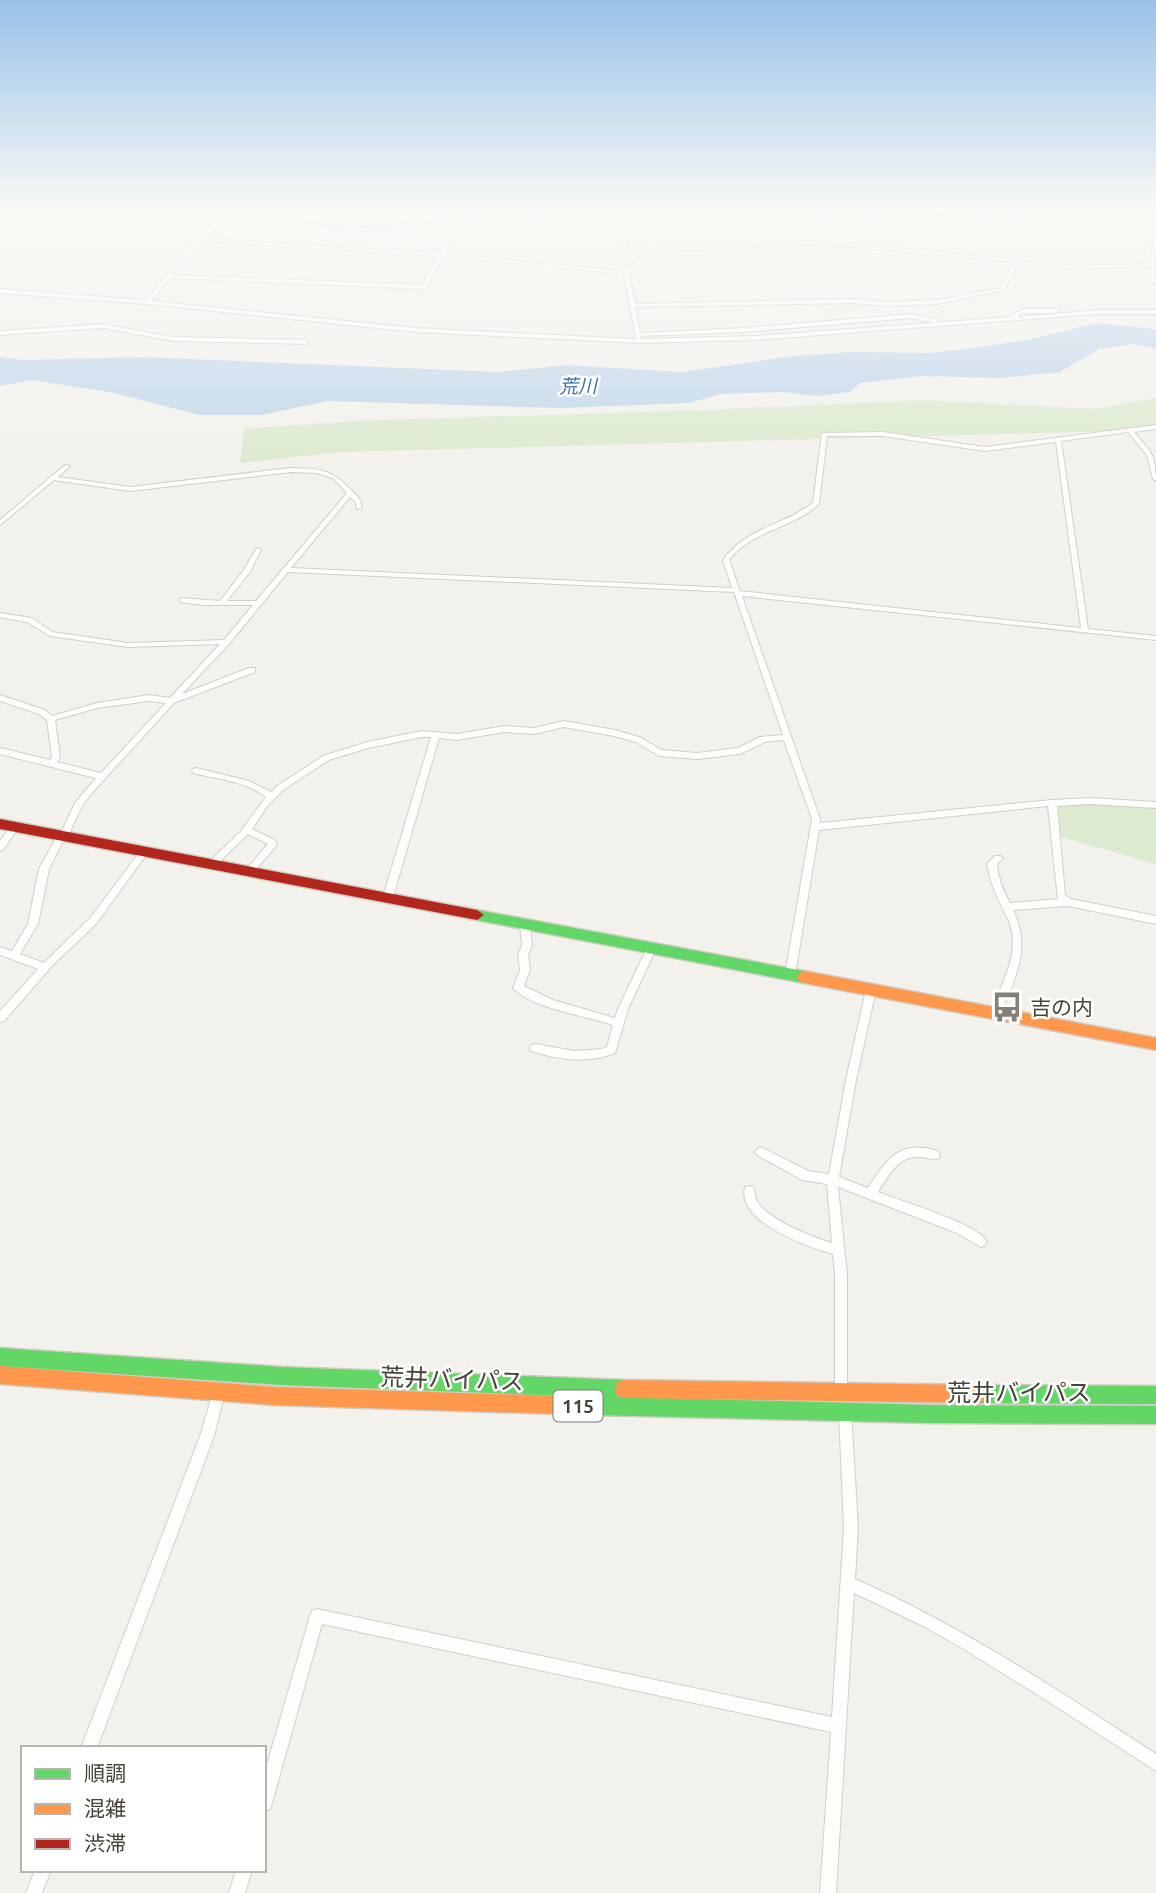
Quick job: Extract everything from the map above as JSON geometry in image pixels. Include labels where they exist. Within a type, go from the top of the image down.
[{"type":"main road","points":[[0,824],[1156,1044]]},
{"type":"main road","name":"荒井バイパス","points":[[0,1357],[361,1380],[670,1391],[1156,1395]]},
{"type":"main road","name":"荒井バイパス","points":[[0,1375],[219,1392],[466,1403],[845,1412],[1156,1415]]},
{"type":"street","points":[[71,296],[415,330],[732,340],[1104,311],[1156,312]]},
{"type":"street","points":[[147,302],[152,296]]},
{"type":"street","points":[[630,296],[638,338]]},
{"type":"street","points":[[632,306],[853,301],[941,302],[968,296]]},
{"type":"street","points":[[638,338],[911,316],[945,323]]},
{"type":"street","points":[[0,333],[103,326],[173,339],[306,342]]},
{"type":"street","points":[[790,975],[816,819],[726,560],[733,549],[816,504],[824,434],[883,434],[985,449],[1059,442],[1156,427]]},
{"type":"street","points":[[1129,431],[1150,455],[1156,479]]},
{"type":"street","points":[[1059,442],[1085,631]]},
{"type":"street","points":[[0,523],[67,467]]},
{"type":"street","points":[[54,478],[130,489],[304,470],[335,477],[358,501],[359,508]]},
{"type":"street","points":[[14,956],[33,925],[44,869],[78,805],[226,642],[349,494]]},
{"type":"street","points":[[222,603],[246,572],[258,550]]},
{"type":"street","points":[[285,570],[737,591],[1156,638]]},
{"type":"street","points":[[183,600],[259,603]]},
{"type":"street","points":[[0,615],[29,620],[50,634],[128,645],[226,642]]},
{"type":"street","points":[[51,719],[97,706],[149,698],[172,701],[251,670]]},
{"type":"street","points":[[0,698],[42,712],[51,719],[56,757],[52,763]]},
{"type":"street","points":[[212,864],[246,830],[271,797],[326,758],[422,734],[457,737],[504,729],[534,731],[573,724],[639,740],[659,753],[697,756],[740,751],[754,741],[787,737]]},
{"type":"street","points":[[388,897],[435,737]]},
{"type":"street","points":[[0,751],[102,776]]},
{"type":"street","points":[[196,771],[251,785],[265,790],[271,797]]},
{"type":"street","points":[[815,827],[1052,803],[1156,805]]},
{"type":"street","points":[[1052,803],[1060,894],[1068,902]]},
{"type":"street","points":[[0,848],[15,827]]},
{"type":"street","points":[[246,830],[272,842],[273,845],[250,871]]},
{"type":"street","points":[[0,1018],[45,967],[93,921],[145,851]]},
{"type":"street","points":[[995,1013],[1017,954],[1015,925],[992,868],[992,863],[998,858]]},
{"type":"street","points":[[1006,907],[1068,902],[1156,920]]},
{"type":"street","points":[[525,924],[527,945],[523,956],[526,970],[518,988],[529,996],[592,1012],[620,1023]]},
{"type":"street","points":[[535,1048],[549,1052],[604,1054],[611,1050],[623,1009],[650,948]]},
{"type":"street","points":[[0,951],[45,967]]},
{"type":"street","points":[[841,1391],[841,1275],[832,1180],[850,1080],[871,990]]},
{"type":"street","points":[[761,1152],[806,1176],[832,1180],[870,1194],[961,1229],[981,1241]]},
{"type":"street","points":[[870,1194],[896,1158],[905,1152],[934,1155]]},
{"type":"street","points":[[749,1191],[751,1205],[769,1220],[820,1246],[838,1250]]},
{"type":"street","points":[[90,1746],[207,1436],[219,1392]]},
{"type":"street","points":[[828,1893],[851,1528],[845,1412]]},
{"type":"street","points":[[847,1583],[897,1603],[979,1649],[1156,1763]]},
{"type":"street","points":[[266,1796],[317,1616],[838,1726]]},
{"type":"street","points":[[34,1893],[42,1872]]},
{"type":"street","points":[[237,1893],[243,1872]]},
{"type":"green space","points":[[1156,398],[1156,427],[1116,431],[342,452],[240,463],[244,429],[353,421],[922,400],[1096,409]]},
{"type":"green space","points":[[1094,803],[1156,807],[1156,864],[1058,836],[1055,805]]},
{"type":"water","name":"荒川","points":[[1097,323],[1156,329],[1156,349],[1134,344],[1099,349],[1060,372],[1002,378],[924,376],[860,383],[850,392],[817,396],[783,392],[721,394],[689,403],[562,408],[328,401],[261,415],[200,415],[110,392],[31,380],[0,386],[0,357],[23,360],[143,357],[497,372],[567,365],[682,372],[793,356],[851,352],[929,353],[974,348],[1027,340]]},
{"type":"traffic: fast","points":[[477,915],[804,977]]},
{"type":"traffic: fast","points":[[0,1357],[282,1376],[624,1389]]},
{"type":"traffic: fast","points":[[979,1394],[1156,1395]]},
{"type":"traffic: fast","points":[[594,1406],[930,1414],[1156,1415]]},
{"type":"traffic: slow","points":[[804,977],[1156,1044]]},
{"type":"traffic: slow","points":[[0,1375],[274,1396],[594,1406]]},
{"type":"traffic: slow","points":[[624,1389],[979,1394]]},
{"type":"traffic: jam","points":[[0,824],[477,915]]},
{"type":"place","name":"吉の内","points":[[1007,1007]]}]
